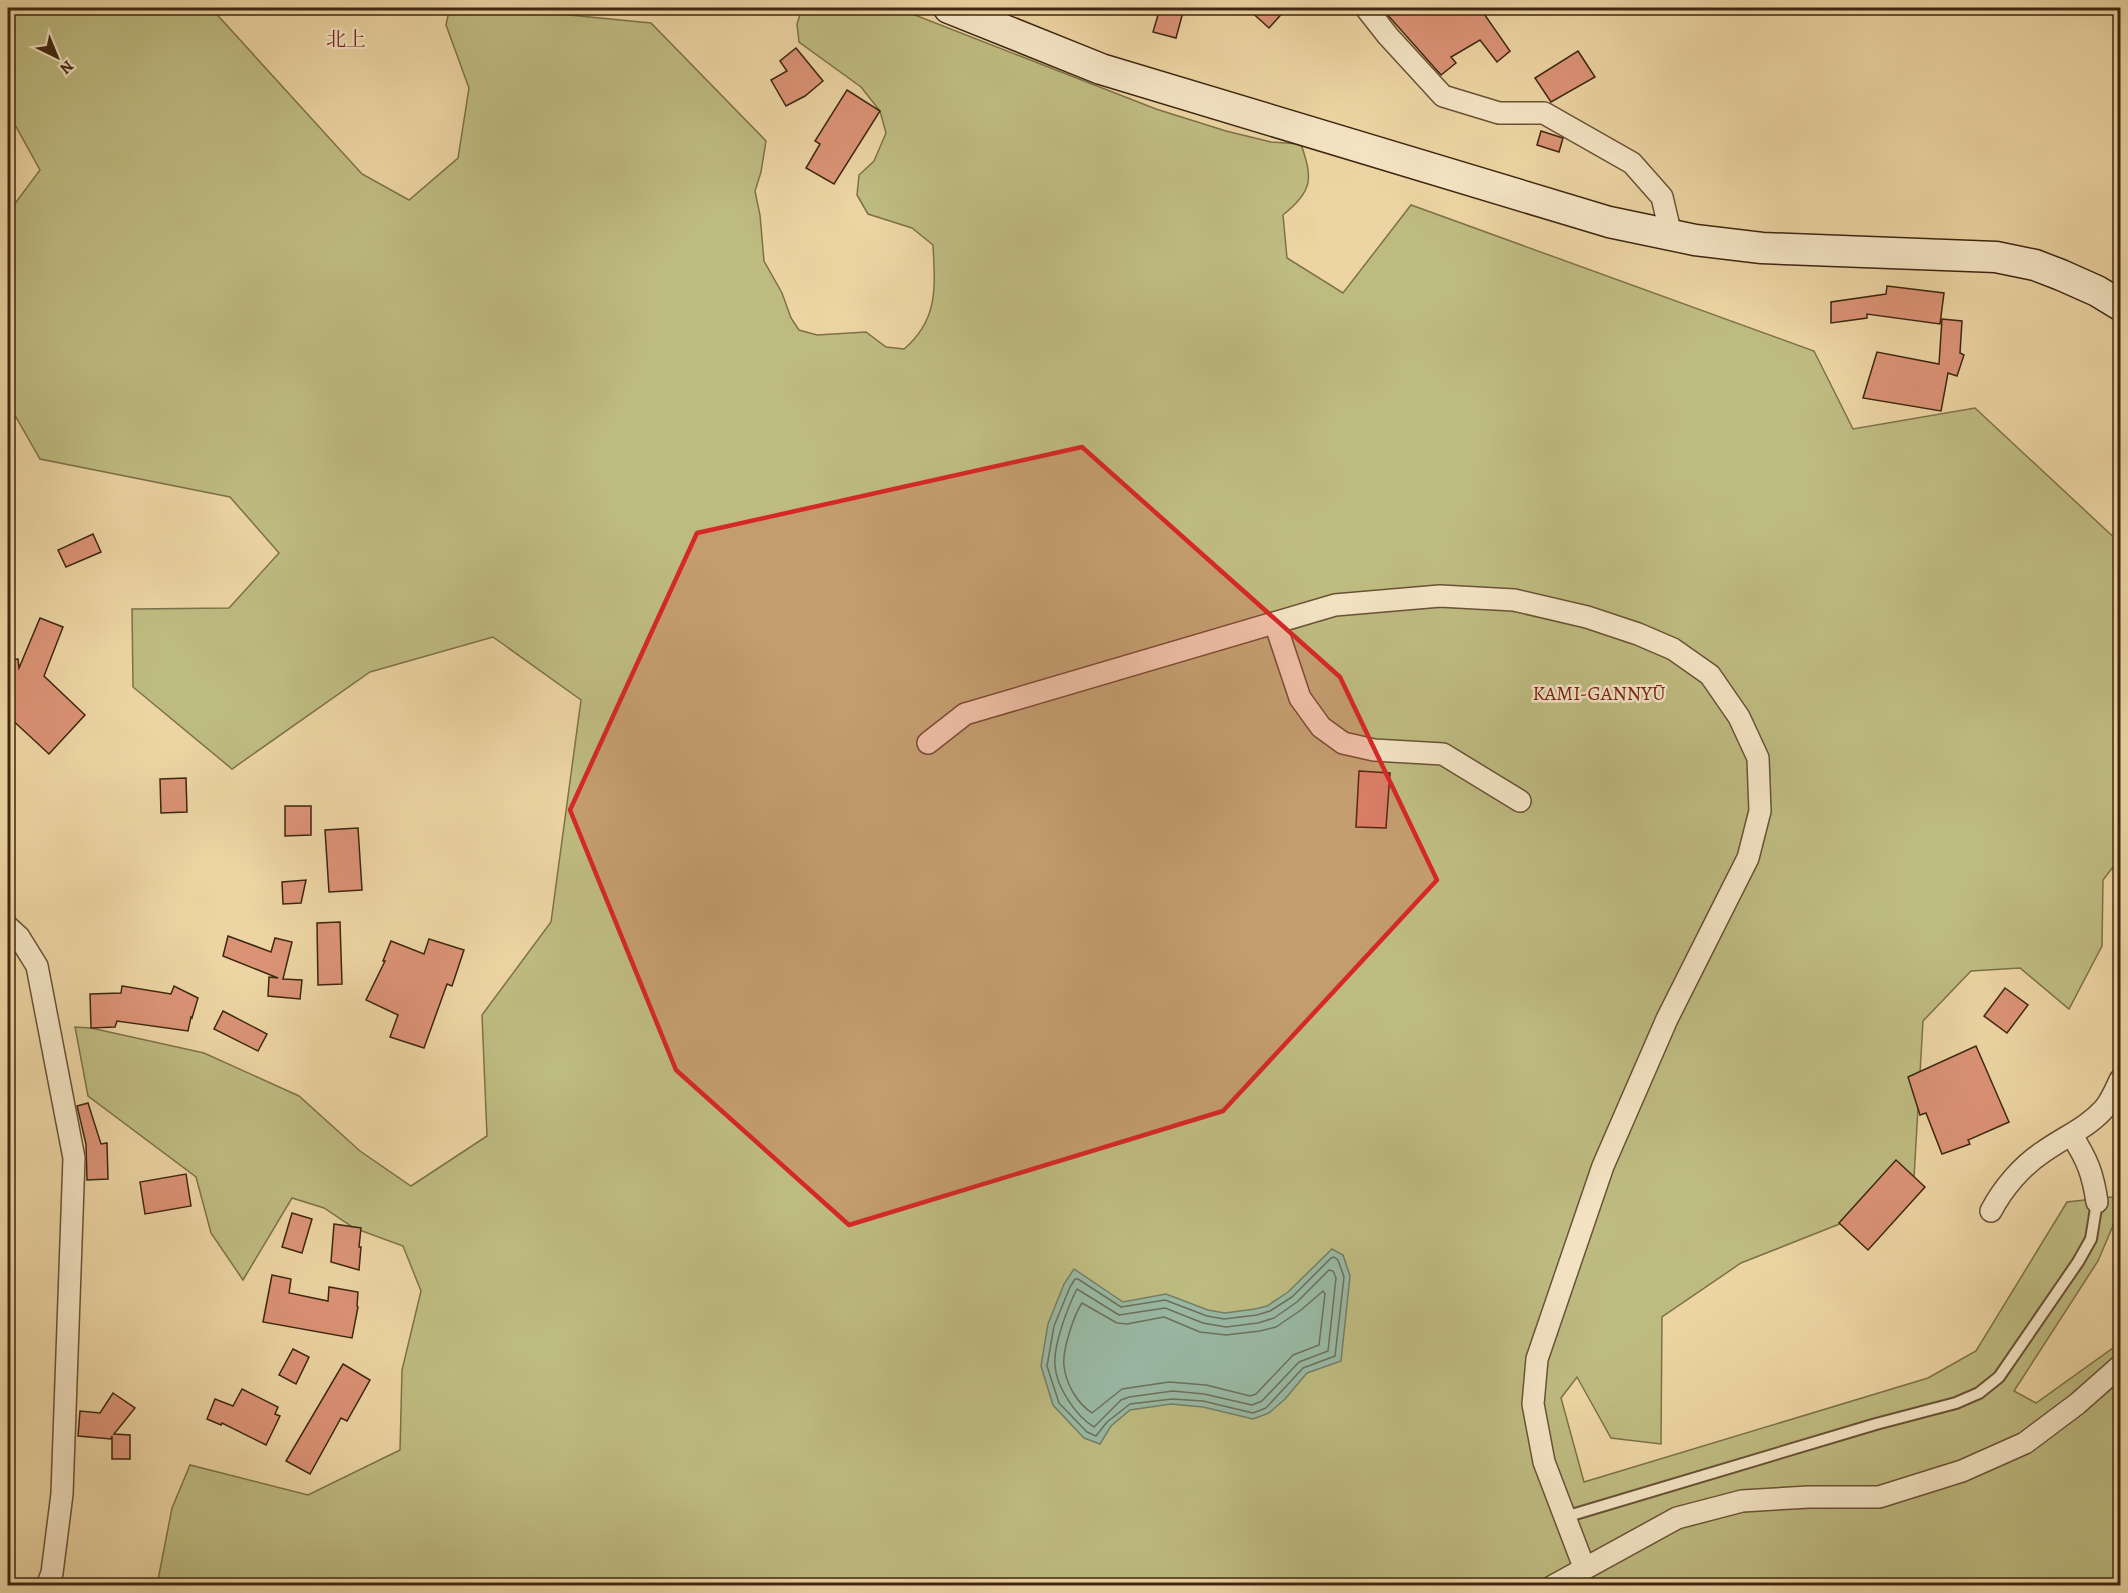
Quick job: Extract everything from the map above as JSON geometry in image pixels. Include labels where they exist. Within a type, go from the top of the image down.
[{"type":"street","points":[[949,8],[1101,69],[1609,222],[1695,240],[1762,248],[1996,256],[2034,265],[2061,275],[2121,305]]},
{"type":"street","points":[[1366,8],[1388,36],[1443,96],[1499,113],[1544,113],[1632,163],[1662,197],[1671,235]]},
{"type":"street","points":[[928,743],[966,714],[1335,605],[1440,596],[1514,600],[1587,617],[1638,634],[1673,649],[1710,675],[1739,717],[1758,758],[1760,811],[1748,858],[1667,1019],[1603,1166],[1538,1359],[1533,1404],[1544,1462],[1584,1568]]},
{"type":"street","points":[[1275,623],[1300,698],[1321,727],[1343,742],[1374,750],[1443,754],[1520,801]]},
{"type":"street","points":[[8,927],[19,937],[37,966],[74,1158],[62,1494],[53,1580]]},
{"type":"street","points":[[1991,1211],[2001,1194],[2030,1162],[2042,1152],[2072,1136],[2106,1108],[2121,1080]]},
{"type":"street","points":[[2072,1136],[2089,1164],[2097,1202]]},
{"type":"street","points":[[1553,1586],[1677,1518],[1742,1501],[1809,1497],[1879,1497],[1962,1471],[2025,1443],[2077,1404],[2121,1366]]},
{"type":"lane","points":[[1565,1517],[1876,1424],[1956,1403],[1979,1393],[1999,1377],[2078,1262],[2091,1239],[2097,1202]]},
{"type":"highlighted area","points":[[1082,447],[1340,677],[1437,880],[1223,1111],[849,1225],[676,1070],[570,810],[697,533]]},
{"type":"shaded area","points":[[8,8],[211,8],[362,174],[409,200],[458,158],[469,88],[446,25],[449,11],[497,8],[651,23],[766,141],[755,191],[760,215],[764,261],[799,330],[817,335],[866,332],[886,347],[904,349],[924,326],[929,314],[934,288],[933,245],[912,228],[868,214],[857,195],[859,175],[874,161],[886,133],[880,111],[861,87],[799,42],[797,24],[802,8],[897,8],[1156,109],[1226,131],[1271,142],[1301,144],[1307,166],[1308,184],[1300,199],[1283,215],[1287,258],[1343,293],[1411,205],[1814,351],[1853,429],[1975,408],[2120,543],[2120,858],[2103,880],[2102,946],[2069,1009],[2020,968],[1971,971],[1923,1021],[1913,1195],[1741,1263],[1662,1317],[1661,1444],[1611,1438],[1577,1377],[1561,1398],[1584,1482],[1928,1378],[1976,1351],[2067,1202],[2120,1196],[2120,1209],[2098,1261],[2014,1391],[2036,1403],[2120,1343],[2120,1585],[157,1585],[172,1508],[190,1465],[308,1495],[400,1450],[402,1370],[421,1291],[403,1246],[354,1228],[324,1208],[292,1198],[243,1280],[211,1233],[196,1177],[88,1096],[75,1027],[91,1028],[204,1053],[299,1096],[360,1151],[411,1186],[487,1136],[482,1015],[551,922],[581,700],[493,637],[370,672],[232,769],[133,687],[132,609],[229,608],[279,553],[230,497],[40,459],[8,403],[8,213],[40,170],[8,112]]},
{"type":"water","points":[[1332,1249],[1343,1255],[1350,1276],[1341,1361],[1307,1373],[1285,1399],[1269,1413],[1253,1419],[1203,1407],[1171,1404],[1130,1410],[1111,1426],[1100,1444],[1084,1438],[1053,1405],[1041,1366],[1048,1324],[1064,1284],[1074,1269],[1123,1302],[1166,1294],[1208,1310],[1225,1313],[1267,1306],[1288,1292]]},
{"type":"building","points":[[1160,8],[1183,12],[1176,38],[1153,32]]},
{"type":"building","points":[[1247,8],[1287,8],[1269,28]]},
{"type":"building","points":[[1392,8],[1480,8],[1510,51],[1497,62],[1480,40],[1451,57],[1456,63],[1441,75],[1385,12]]},
{"type":"building","points":[[796,48],[823,81],[805,96],[786,106],[771,80],[787,71],[780,61]]},
{"type":"building","points":[[1578,51],[1595,77],[1551,102],[1535,78]]},
{"type":"building","points":[[847,90],[880,111],[834,184],[806,168],[820,144],[815,141]]},
{"type":"building","points":[[1541,131],[1563,138],[1559,152],[1537,145]]},
{"type":"building","points":[[1887,286],[1944,293],[1940,324],[1867,314],[1867,318],[1831,323],[1831,302],[1886,294]]},
{"type":"building","points":[[1942,319],[1962,321],[1960,353],[1964,355],[1957,376],[1948,373],[1941,411],[1863,398],[1877,352],[1939,364]]},
{"type":"building","points":[[93,534],[101,552],[66,567],[58,550]]},
{"type":"building","points":[[40,618],[63,627],[44,676],[85,715],[49,754],[8,716],[8,660],[18,659],[19,668]]},
{"type":"building","points":[[1359,771],[1390,773],[1386,828],[1356,827]]},
{"type":"building","points":[[186,778],[187,812],[161,813],[160,779]]},
{"type":"building","points":[[285,806],[311,806],[311,835],[285,836]]},
{"type":"building","points":[[358,828],[362,890],[329,892],[325,830]]},
{"type":"building","points":[[306,880],[301,903],[283,904],[282,882]]},
{"type":"building","points":[[340,922],[342,984],[318,985],[317,923]]},
{"type":"building","points":[[228,936],[271,952],[275,938],[292,942],[283,979],[302,980],[300,999],[268,996],[269,977],[278,978],[223,956]]},
{"type":"building","points":[[429,939],[464,950],[452,986],[447,984],[424,1048],[390,1037],[398,1015],[366,1000],[385,961],[383,961],[391,941],[424,954]]},
{"type":"building","points":[[122,986],[171,994],[174,986],[198,998],[188,1031],[117,1021],[115,1027],[91,1028],[90,994],[121,993]]},
{"type":"building","points":[[2005,988],[2028,1005],[2007,1033],[1984,1016]]},
{"type":"building","points":[[223,1011],[267,1034],[258,1051],[214,1029]]},
{"type":"building","points":[[1976,1046],[2009,1122],[1968,1140],[1970,1144],[1942,1154],[1926,1113],[1920,1115],[1908,1077]]},
{"type":"building","points":[[88,1103],[101,1144],[107,1143],[108,1179],[87,1180],[86,1144],[77,1106]]},
{"type":"building","points":[[1896,1160],[1925,1187],[1868,1250],[1839,1223]]},
{"type":"building","points":[[186,1174],[191,1206],[145,1214],[140,1182]]},
{"type":"building","points":[[292,1213],[312,1219],[302,1253],[282,1247]]},
{"type":"building","points":[[334,1224],[361,1228],[359,1270],[331,1262]]},
{"type":"building","points":[[272,1275],[291,1279],[289,1293],[328,1301],[329,1287],[358,1292],[358,1307],[352,1338],[263,1322]]},
{"type":"building","points":[[293,1349],[309,1357],[296,1384],[279,1375]]},
{"type":"building","points":[[343,1364],[370,1380],[347,1421],[341,1418],[310,1474],[286,1461]]},
{"type":"building","points":[[242,1389],[278,1407],[275,1414],[280,1416],[266,1445],[222,1423],[221,1425],[207,1419],[215,1399],[233,1406]]},
{"type":"building","points":[[113,1393],[135,1408],[114,1434],[130,1435],[130,1459],[112,1459],[112,1436],[111,1439],[78,1436],[80,1411],[100,1413]]},
{"type":"district","name":"北上","points":[[346,39]]},
{"type":"district","name":"KAMI-GANNYŪ","points":[[1599,693]]}]
